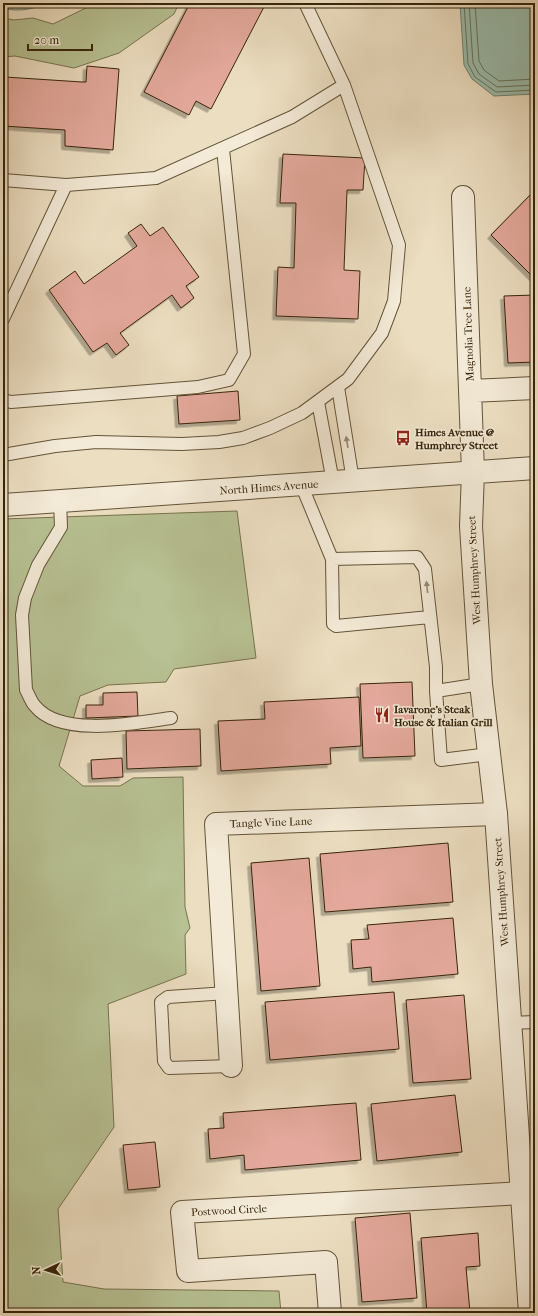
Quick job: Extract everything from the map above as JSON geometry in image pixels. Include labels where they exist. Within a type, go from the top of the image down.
[{"type":"street","name":"Magnolia Tree Lane","points":[[463,197],[473,472]]},
{"type":"street","points":[[470,391],[535,388]]},
{"type":"street","name":"North Himes Avenue","points":[[3,505],[535,468]]},
{"type":"street","name":"West Humphrey Street","points":[[473,472],[471,526],[481,684],[496,814],[522,1193],[532,1309]]},
{"type":"street","name":"Tangle Vine Lane","points":[[231,1066],[216,824],[496,814]]},
{"type":"street","name":"Postwood Circle","points":[[330,1313],[326,1262],[188,1271],[182,1212],[522,1193]]},
{"type":"lane","points":[[3,455],[55,446],[96,442],[182,444],[219,442],[243,438],[270,428],[302,413],[338,387],[348,379],[382,332],[394,301],[399,245],[344,85],[305,3]]},
{"type":"lane","points":[[311,17],[312,3]]},
{"type":"lane","points":[[3,180],[66,185],[156,178],[292,117],[344,85]]},
{"type":"lane","points":[[3,400],[11,402],[198,387],[229,380],[244,354],[223,149]]},
{"type":"lane","points":[[3,319],[66,185]]},
{"type":"lane","points":[[338,387],[343,481]]},
{"type":"lane","points":[[318,402],[343,481]]},
{"type":"lane","points":[[301,484],[332,560],[333,624],[336,626],[430,617]]},
{"type":"lane","points":[[60,501],[61,527],[38,565],[25,598],[22,615],[26,690],[29,696],[35,707],[44,714],[67,723],[90,727],[172,718]]},
{"type":"lane","points":[[332,560],[417,557],[425,569],[436,668],[436,691],[441,760],[489,754]]},
{"type":"lane","points":[[436,691],[481,684]]},
{"type":"lane","points":[[226,993],[168,997],[161,1002],[164,1061],[169,1068],[231,1066]]},
{"type":"lane","points":[[510,1023],[535,1022]]},
{"type":"shaded area","points":[[96,3],[179,3],[174,14],[119,53],[74,68],[15,56],[3,57],[3,18],[14,20],[33,18],[53,24]]},
{"type":"shaded area","points":[[237,511],[256,658],[174,669],[166,682],[108,685],[80,696],[59,766],[83,786],[120,786],[133,778],[183,777],[185,907],[190,928],[185,935],[186,974],[108,1004],[114,1127],[58,1209],[63,1282],[104,1289],[279,1291],[281,1313],[3,1313],[3,519]]},
{"type":"water","points":[[3,3],[51,3],[39,7],[15,10],[3,8]]},
{"type":"water","points":[[460,3],[535,3],[535,94],[494,96],[472,79],[464,65]]},
{"type":"building","points":[[190,3],[266,3],[211,109],[196,101],[189,115],[144,92]]},
{"type":"building","points":[[3,61],[6,61],[5,77],[86,82],[87,66],[119,69],[113,150],[65,146],[65,130],[3,126]]},
{"type":"building","points":[[283,154],[365,158],[363,190],[347,190],[344,270],[360,271],[358,319],[276,316],[278,267],[294,268],[296,203],[280,203]]},
{"type":"building","points":[[535,190],[535,279],[491,235]]},
{"type":"building","points":[[141,224],[150,236],[163,227],[199,277],[186,286],[194,298],[181,308],[172,295],[120,333],[129,345],[116,355],[107,343],[93,352],[49,290],[75,271],[84,284],[137,246],[128,233]]},
{"type":"building","points":[[535,295],[535,362],[508,363],[504,296]]},
{"type":"building","points":[[238,391],[240,420],[179,424],[177,396]]},
{"type":"building","points":[[412,682],[415,756],[363,758],[360,684]]},
{"type":"building","points":[[137,692],[138,716],[86,718],[86,705],[103,705],[103,693]]},
{"type":"building","points":[[359,697],[361,746],[330,748],[331,764],[221,771],[218,721],[265,719],[264,702]]},
{"type":"building","points":[[200,729],[201,766],[127,769],[126,731]]},
{"type":"building","points":[[122,758],[123,777],[92,779],[91,760]]},
{"type":"building","points":[[448,843],[453,902],[325,912],[320,854]]},
{"type":"building","points":[[309,858],[320,986],[261,991],[251,863]]},
{"type":"building","points":[[453,918],[458,974],[372,982],[371,967],[353,969],[351,940],[369,939],[367,925]]},
{"type":"building","points":[[394,992],[399,1049],[270,1060],[265,1002]]},
{"type":"building","points":[[464,995],[471,1079],[413,1083],[406,1000]]},
{"type":"building","points":[[455,1095],[462,1152],[377,1161],[371,1104]]},
{"type":"building","points":[[356,1103],[361,1160],[245,1170],[244,1155],[210,1159],[208,1129],[224,1128],[223,1113]]},
{"type":"building","points":[[155,1142],[160,1187],[128,1190],[123,1145]]},
{"type":"building","points":[[410,1213],[417,1298],[362,1302],[355,1218]]},
{"type":"building","points":[[478,1233],[480,1266],[466,1267],[470,1313],[427,1313],[421,1238]]},
{"type":"place","name":"Himes Avenue @ Humphrey Street","points":[[403,438]]},
{"type":"place","name":"Iavarone's Steak House & Italian Grill","points":[[382,715]]}]
